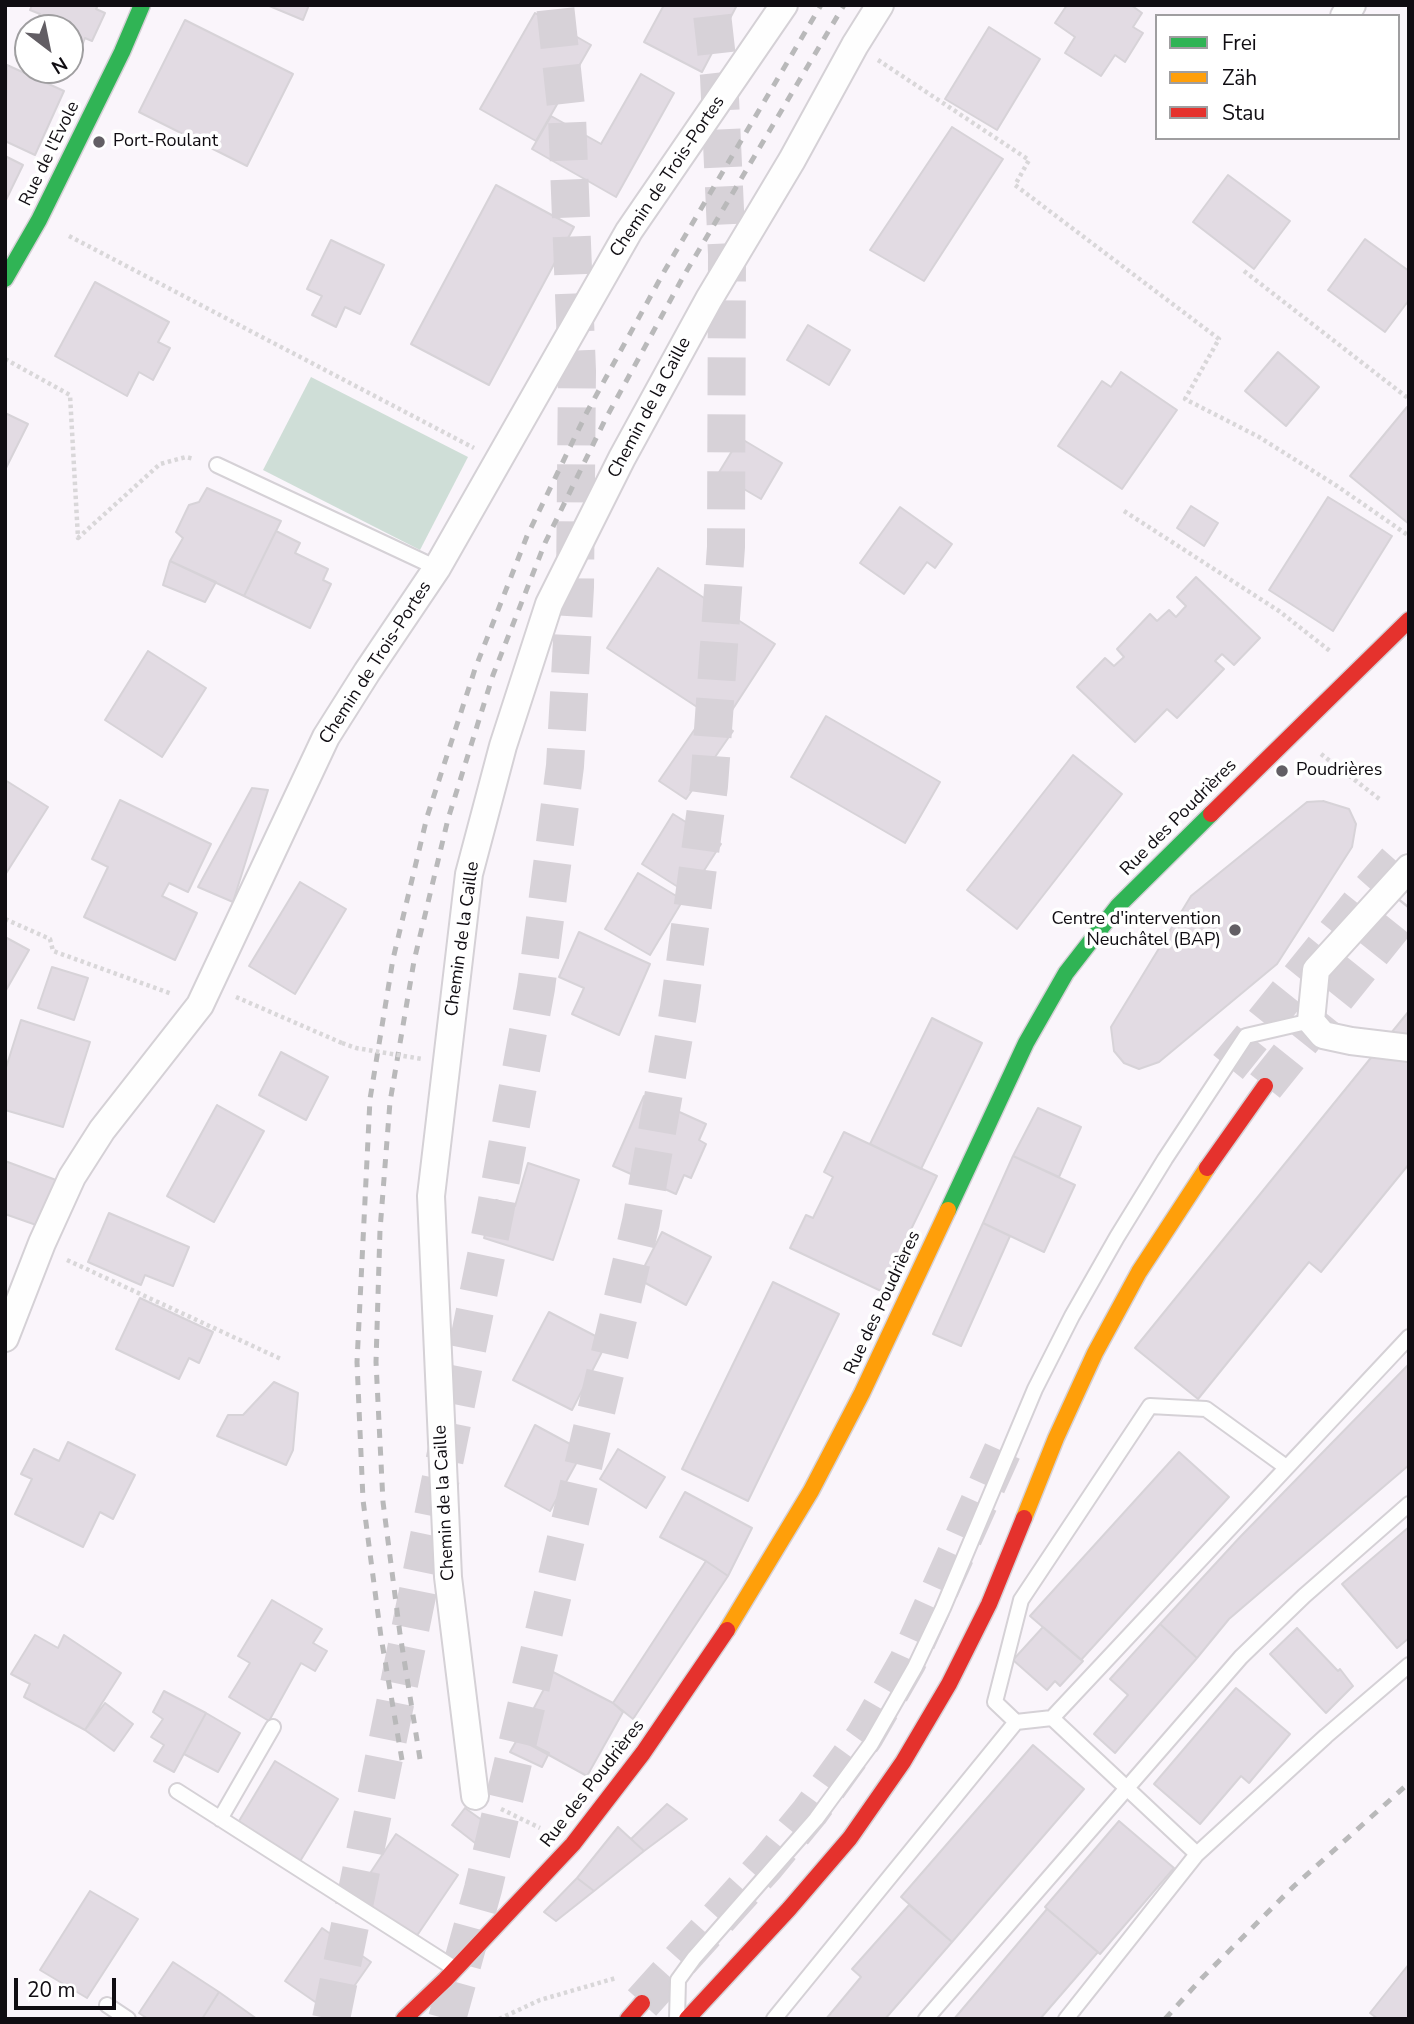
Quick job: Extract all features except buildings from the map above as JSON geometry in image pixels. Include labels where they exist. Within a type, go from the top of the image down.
[{"type":"main road","name":"Rue de l'Evole","points":[[5,279],[39,220],[122,52],[142,5]]},
{"type":"main road","name":"Rue des Poudrières","points":[[404,2019],[456,1969],[573,1844],[643,1753],[714,1651],[811,1491],[837,1442],[1026,1043],[1066,973],[1118,906],[1409,620]]},
{"type":"main road","points":[[687,2019],[789,1909],[850,1838],[903,1762],[949,1684],[989,1604],[1051,1450],[1095,1353],[1139,1272],[1190,1191],[1265,1086]]},
{"type":"main road","points":[[628,2019],[642,2003]]},
{"type":"street","name":"Chemin de Trois-Portes","points":[[5,1338],[40,1248],[72,1177],[102,1130],[200,1004],[327,737],[437,568],[629,231],[784,5]]},
{"type":"street","name":"Chemin de la Caille","points":[[475,1796],[448,1577],[430,1196],[469,874],[503,746],[549,604],[622,458],[709,299],[880,5]]},
{"type":"street","points":[[1409,868],[1316,970],[1317,1028],[1351,1041],[1409,1048]]},
{"type":"lane","points":[[217,465],[437,568]]},
{"type":"lane","points":[[677,2019],[678,1980],[694,1958],[816,1819],[871,1744],[915,1667],[943,1608],[1035,1389],[1116,1237],[1165,1159],[1246,1036],[1317,1028]]},
{"type":"lane","points":[[774,2019],[1016,1722],[1052,1718],[1409,1337]]},
{"type":"lane","points":[[1016,1722],[995,1702],[1021,1600],[1150,1406],[1206,1409],[1286,1467]]},
{"type":"lane","points":[[926,2019],[1241,1657],[1304,1596],[1409,1504]]},
{"type":"lane","points":[[1066,2019],[1197,1854],[1326,1735],[1409,1665]]},
{"type":"lane","points":[[1052,1718],[1197,1854]]},
{"type":"lane","points":[[220,1819],[273,1727]]},
{"type":"lane","points":[[177,1791],[456,1969]]},
{"type":"lane","points":[[107,2005],[128,2019]]},
{"type":"path","points":[[855,45],[1029,160],[1015,185],[1219,339],[1185,399],[1259,437],[1409,536]]},
{"type":"path","points":[[39,220],[499,461]]},
{"type":"path","points":[[1244,271],[1409,399]]},
{"type":"path","points":[[5,359],[70,395],[78,538],[160,464],[187,457],[217,465]]},
{"type":"path","points":[[1124,510],[1279,611],[1336,655]]},
{"type":"path","points":[[1315,749],[1382,801]]},
{"type":"path","points":[[5,919],[50,939],[53,951],[200,1004]]},
{"type":"path","points":[[240,999],[356,1048],[422,1059]]},
{"type":"path","points":[[40,1248],[283,1360]]},
{"type":"path","points":[[475,1796],[541,1829]]},
{"type":"path","points":[[499,2019],[540,2000],[627,1975]]},
{"type":"shaded area","points":[[311,377],[468,457],[420,550],[263,470]]},
{"type":"tunnel","points":[[331,2019],[495,1212],[536,988],[565,766],[575,587],[577,371],[567,116],[555,5]]},
{"type":"tunnel","points":[[447,2019],[483,1889],[641,1222],[679,1008],[709,786],[726,547],[727,254],[719,76],[711,5]]},
{"type":"tunnel","points":[[1228,1067],[1370,891],[1409,847]]},
{"type":"tunnel","points":[[1265,1086],[1409,906]]},
{"type":"tunnel","points":[[642,2003],[767,1864],[810,1812],[865,1736],[908,1661],[1010,1434]]},
{"type":"railway","points":[[402,1760],[381,1637],[363,1500],[357,1362],[370,1099],[393,959],[427,817],[475,669],[527,536],[587,412],[665,270],[821,5]]},
{"type":"railway","points":[[420,1759],[383,1502],[376,1362],[380,1230],[390,1102],[414,961],[448,819],[493,675],[545,543],[605,420],[683,277],[844,5]]},
{"type":"railway","points":[[1165,2019],[1294,1886],[1409,1783]]},
{"type":"traffic: fast","points":[[5,279],[39,220],[122,52],[142,5]]},
{"type":"traffic: fast","points":[[948,1210],[1026,1043],[1066,973],[1118,906],[1211,814]]},
{"type":"traffic: slow","points":[[1024,1518],[1056,1438],[1095,1353],[1139,1272],[1207,1168]]},
{"type":"traffic: slow","points":[[727,1630],[811,1491],[862,1393],[948,1210]]},
{"type":"traffic: jam","points":[[1211,814],[1409,620]]},
{"type":"traffic: jam","points":[[1207,1168],[1265,1086]]},
{"type":"traffic: jam","points":[[687,2019],[789,1909],[850,1838],[903,1762],[949,1684],[989,1604],[1024,1518]]},
{"type":"traffic: jam","points":[[404,2019],[445,1980],[573,1844],[643,1753],[727,1630]]},
{"type":"traffic: jam","points":[[628,2019],[642,2003]]},
{"type":"place","name":"Port-Roulant","points":[[99,142]]},
{"type":"place","name":"Poudrières","points":[[1282,771]]},
{"type":"place","name":"Centre d'intervention Neuchâtel (BAP)","points":[[1235,930]]}]
